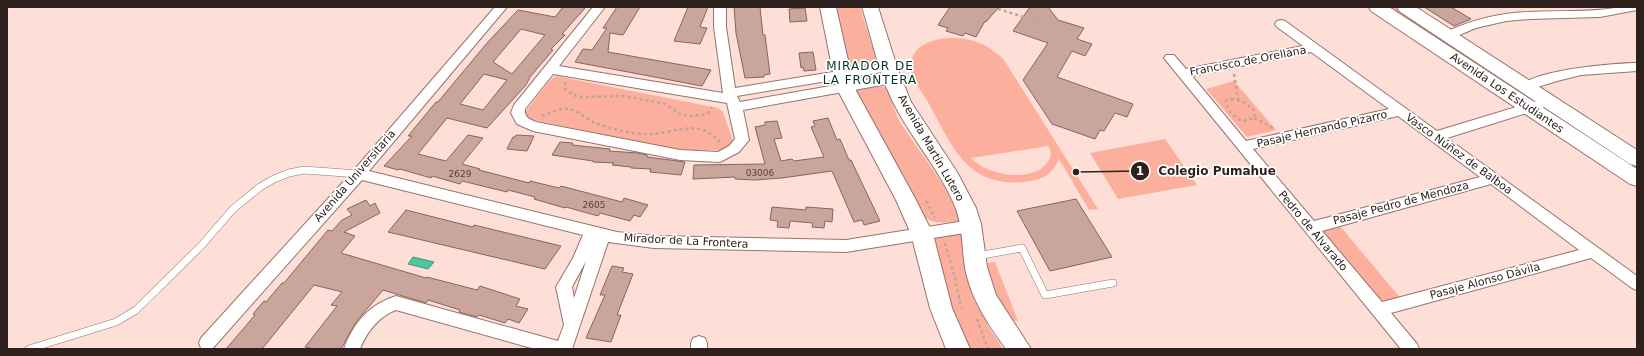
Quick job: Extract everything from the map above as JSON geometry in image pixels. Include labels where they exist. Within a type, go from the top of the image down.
[{"type":"street","name":"Avenida Universitaria","points":[[207,343],[359,174],[501,7]]},
{"type":"street","points":[[599,7],[519,108],[519,117],[522,121],[530,125],[680,156],[720,157],[734,150],[742,140],[729,99],[720,27],[720,7]]},
{"type":"street","points":[[828,7],[844,80],[854,105],[906,200],[922,234],[942,308],[958,349]]},
{"type":"street","name":"Avenida Martín Lutero","points":[[870,7],[902,102],[961,197],[971,226],[978,277],[986,298],[1019,349]]},
{"type":"street","name":"Avenida Los Estudiantes","points":[[1377,7],[1412,28],[1528,108],[1637,179]]},
{"type":"street","name":"Avenida Los Estudiantes","points":[[1405,7],[1636,157]]},
{"type":"street","points":[[1450,35],[1470,25],[1509,17],[1542,15],[1594,15],[1621,11],[1634,7]]},
{"type":"street","name":"Vasco Núñez de Balboa","points":[[1281,24],[1637,284]]},
{"type":"street","name":"Francisco de Orellana","points":[[1183,74],[1313,48]]},
{"type":"street","name":"Pedro de Alvarado","points":[[1170,58],[1411,349]]},
{"type":"street","points":[[1528,86],[1540,81],[1571,73],[1609,68],[1637,67]]},
{"type":"street","points":[[550,69],[729,99],[891,73]]},
{"type":"street","points":[[1435,137],[1549,101]]},
{"type":"street","name":"Pasaje Hernando Pizarro","points":[[1244,146],[1400,112]]},
{"type":"street","name":"Mirador de La Frontera","points":[[359,174],[617,238],[654,242],[846,246],[971,226]]},
{"type":"street","name":"Pasaje Pedro de Mendoza","points":[[1310,228],[1492,179]]},
{"type":"street","points":[[564,349],[598,233]]},
{"type":"street","name":"Pasaje Alonso Dávila","points":[[1378,310],[1592,252]]},
{"type":"street","points":[[352,349],[358,336],[379,310],[390,304],[396,303],[560,349]]},
{"type":"lane","points":[[29,349],[116,322],[136,310],[201,246],[214,228],[229,212],[254,192],[282,176],[297,171],[312,170],[359,174]]},
{"type":"lane","points":[[975,257],[1022,248],[1045,295],[1113,283]]},
{"type":"path","points":[[998,9],[1024,17],[1039,18]]},
{"type":"path","points":[[1041,12],[1038,20],[1042,23]]},
{"type":"path","points":[[1233,64],[1238,99]]},
{"type":"path","points":[[569,72],[565,82],[565,89],[573,95],[588,98],[629,96],[665,104],[680,114],[687,116],[699,116],[729,99]]},
{"type":"path","points":[[1238,99],[1251,107],[1255,112],[1254,118],[1243,121],[1229,111],[1226,101],[1238,99]]},
{"type":"path","points":[[530,125],[540,116],[557,110],[569,109],[594,123],[643,134],[662,133],[693,127],[715,135],[722,145],[720,157]]},
{"type":"path","points":[[975,315],[988,349]]},
{"type":"shaded area","points":[[835,7],[860,7],[878,65],[855,70],[849,68]]},
{"type":"shaded area","points":[[1386,7],[1396,7],[1535,98],[1535,101],[1532,102]]},
{"type":"shaded area","points":[[950,38],[965,39],[980,43],[993,50],[1004,60],[1098,209],[1089,210],[1059,159],[1053,169],[1045,176],[1036,180],[1023,182],[1003,182],[987,178],[974,170],[963,160],[953,147],[928,102],[916,84],[911,69],[913,57],[920,47],[931,41]],"holes":[[[1048,146],[1051,156],[1043,168],[1023,175],[999,173],[978,164],[971,158]]]},
{"type":"shaded area","points":[[556,76],[718,108],[723,112],[733,145],[725,150],[679,150],[528,119],[526,116],[526,111],[549,81]]},
{"type":"shaded area","points":[[1234,81],[1276,130],[1247,137],[1206,89]]},
{"type":"shaded area","points":[[879,85],[886,88],[899,121],[947,190],[957,206],[962,221],[936,222],[931,221],[922,215],[854,91],[855,88]]},
{"type":"shaded area","points":[[1165,139],[1197,185],[1118,199],[1090,153]]},
{"type":"shaded area","points":[[1340,226],[1402,300],[1380,306],[1318,231]]},
{"type":"shaded area","points":[[959,234],[963,235],[963,256],[966,274],[988,326],[1003,349],[967,349],[933,252],[934,237]]},
{"type":"shaded area","points":[[413,257],[434,262],[428,269],[408,264]]},
{"type":"shaded area","points":[[995,262],[1018,321],[1003,319],[983,264]]},
{"type":"building","points":[[563,7],[586,7],[562,34],[565,35],[551,49],[553,50],[530,77],[526,85],[487,128],[447,118],[418,154],[446,161],[468,135],[483,138],[462,164],[529,183],[530,181],[559,188],[561,186],[622,202],[624,198],[648,205],[640,217],[634,215],[630,221],[600,213],[598,216],[566,207],[565,208],[534,199],[535,197],[508,190],[507,192],[462,181],[460,184],[432,176],[431,178],[384,166],[412,136],[408,136],[436,102],[438,102],[487,43],[518,10],[555,17]],"holes":[[[521,29],[545,35],[512,74],[493,62]],[[484,74],[507,80],[483,110],[460,104]]]},
{"type":"building","points":[[617,7],[640,7],[623,35],[610,33],[608,52],[711,70],[702,86],[575,62],[583,49],[592,50],[607,28],[603,28]]},
{"type":"building","points":[[688,7],[708,7],[700,27],[707,28],[700,44],[674,41]]},
{"type":"building","points":[[734,7],[760,7],[770,74],[764,75],[764,77],[745,78],[736,33]]},
{"type":"building","points":[[950,7],[999,7],[986,22],[985,21],[976,37],[965,33],[963,36],[946,31],[948,28],[938,25]]},
{"type":"building","points":[[1030,7],[1048,7],[1058,20],[1084,28],[1077,39],[1092,44],[1085,56],[1072,51],[1057,77],[1133,104],[1127,117],[1115,113],[1104,131],[1100,130],[1095,139],[1052,124],[1023,80],[1048,43],[1013,31]]},
{"type":"building","points":[[1424,7],[1451,7],[1471,19],[1454,26]]},
{"type":"building","points":[[805,8],[807,21],[790,22],[789,9]]},
{"type":"building","points":[[813,52],[816,70],[804,71],[803,67],[801,68],[799,53]]},
{"type":"building","points":[[828,118],[837,140],[840,139],[880,221],[864,225],[862,220],[854,222],[832,171],[755,180],[735,179],[735,177],[693,179],[694,165],[765,164],[755,127],[765,125],[765,122],[777,121],[782,138],[774,139],[781,161],[792,159],[794,161],[824,157],[811,127],[815,126],[813,121]]},
{"type":"building","points":[[516,135],[534,136],[527,151],[507,149],[513,137]]},
{"type":"building","points":[[560,142],[573,143],[572,145],[610,149],[609,151],[638,153],[647,155],[647,157],[685,162],[681,175],[650,172],[651,169],[631,168],[612,165],[614,163],[593,162],[552,155]]},
{"type":"building","points":[[1076,199],[1112,257],[1050,271],[1017,211]]},
{"type":"building","points":[[366,200],[370,206],[375,203],[380,213],[344,232],[355,236],[341,253],[426,278],[427,277],[477,290],[480,286],[520,299],[516,306],[528,309],[519,323],[508,319],[505,323],[479,315],[477,317],[428,300],[426,303],[383,290],[356,322],[341,349],[314,349],[305,347],[337,306],[331,305],[342,292],[314,285],[262,349],[226,349],[255,315],[253,314],[264,301],[266,302],[282,283],[284,283],[328,230],[332,231],[342,220],[352,215],[347,209]]},
{"type":"building","points":[[772,207],[806,210],[806,207],[833,209],[832,222],[825,221],[824,228],[812,227],[813,223],[790,221],[789,228],[777,227],[778,221],[770,220]]},
{"type":"building","points":[[406,210],[473,227],[474,225],[561,246],[545,269],[388,232]]},
{"type":"building","points":[[612,266],[624,268],[622,272],[633,274],[617,315],[621,315],[611,342],[586,338],[605,295],[600,295]]},
{"type":"place","name":"Colegio Pumahue","points":[[1076,172]]},
{"type":"district","name":"MIRADOR DE LA FRONTERA","points":[[870,73]]}]
